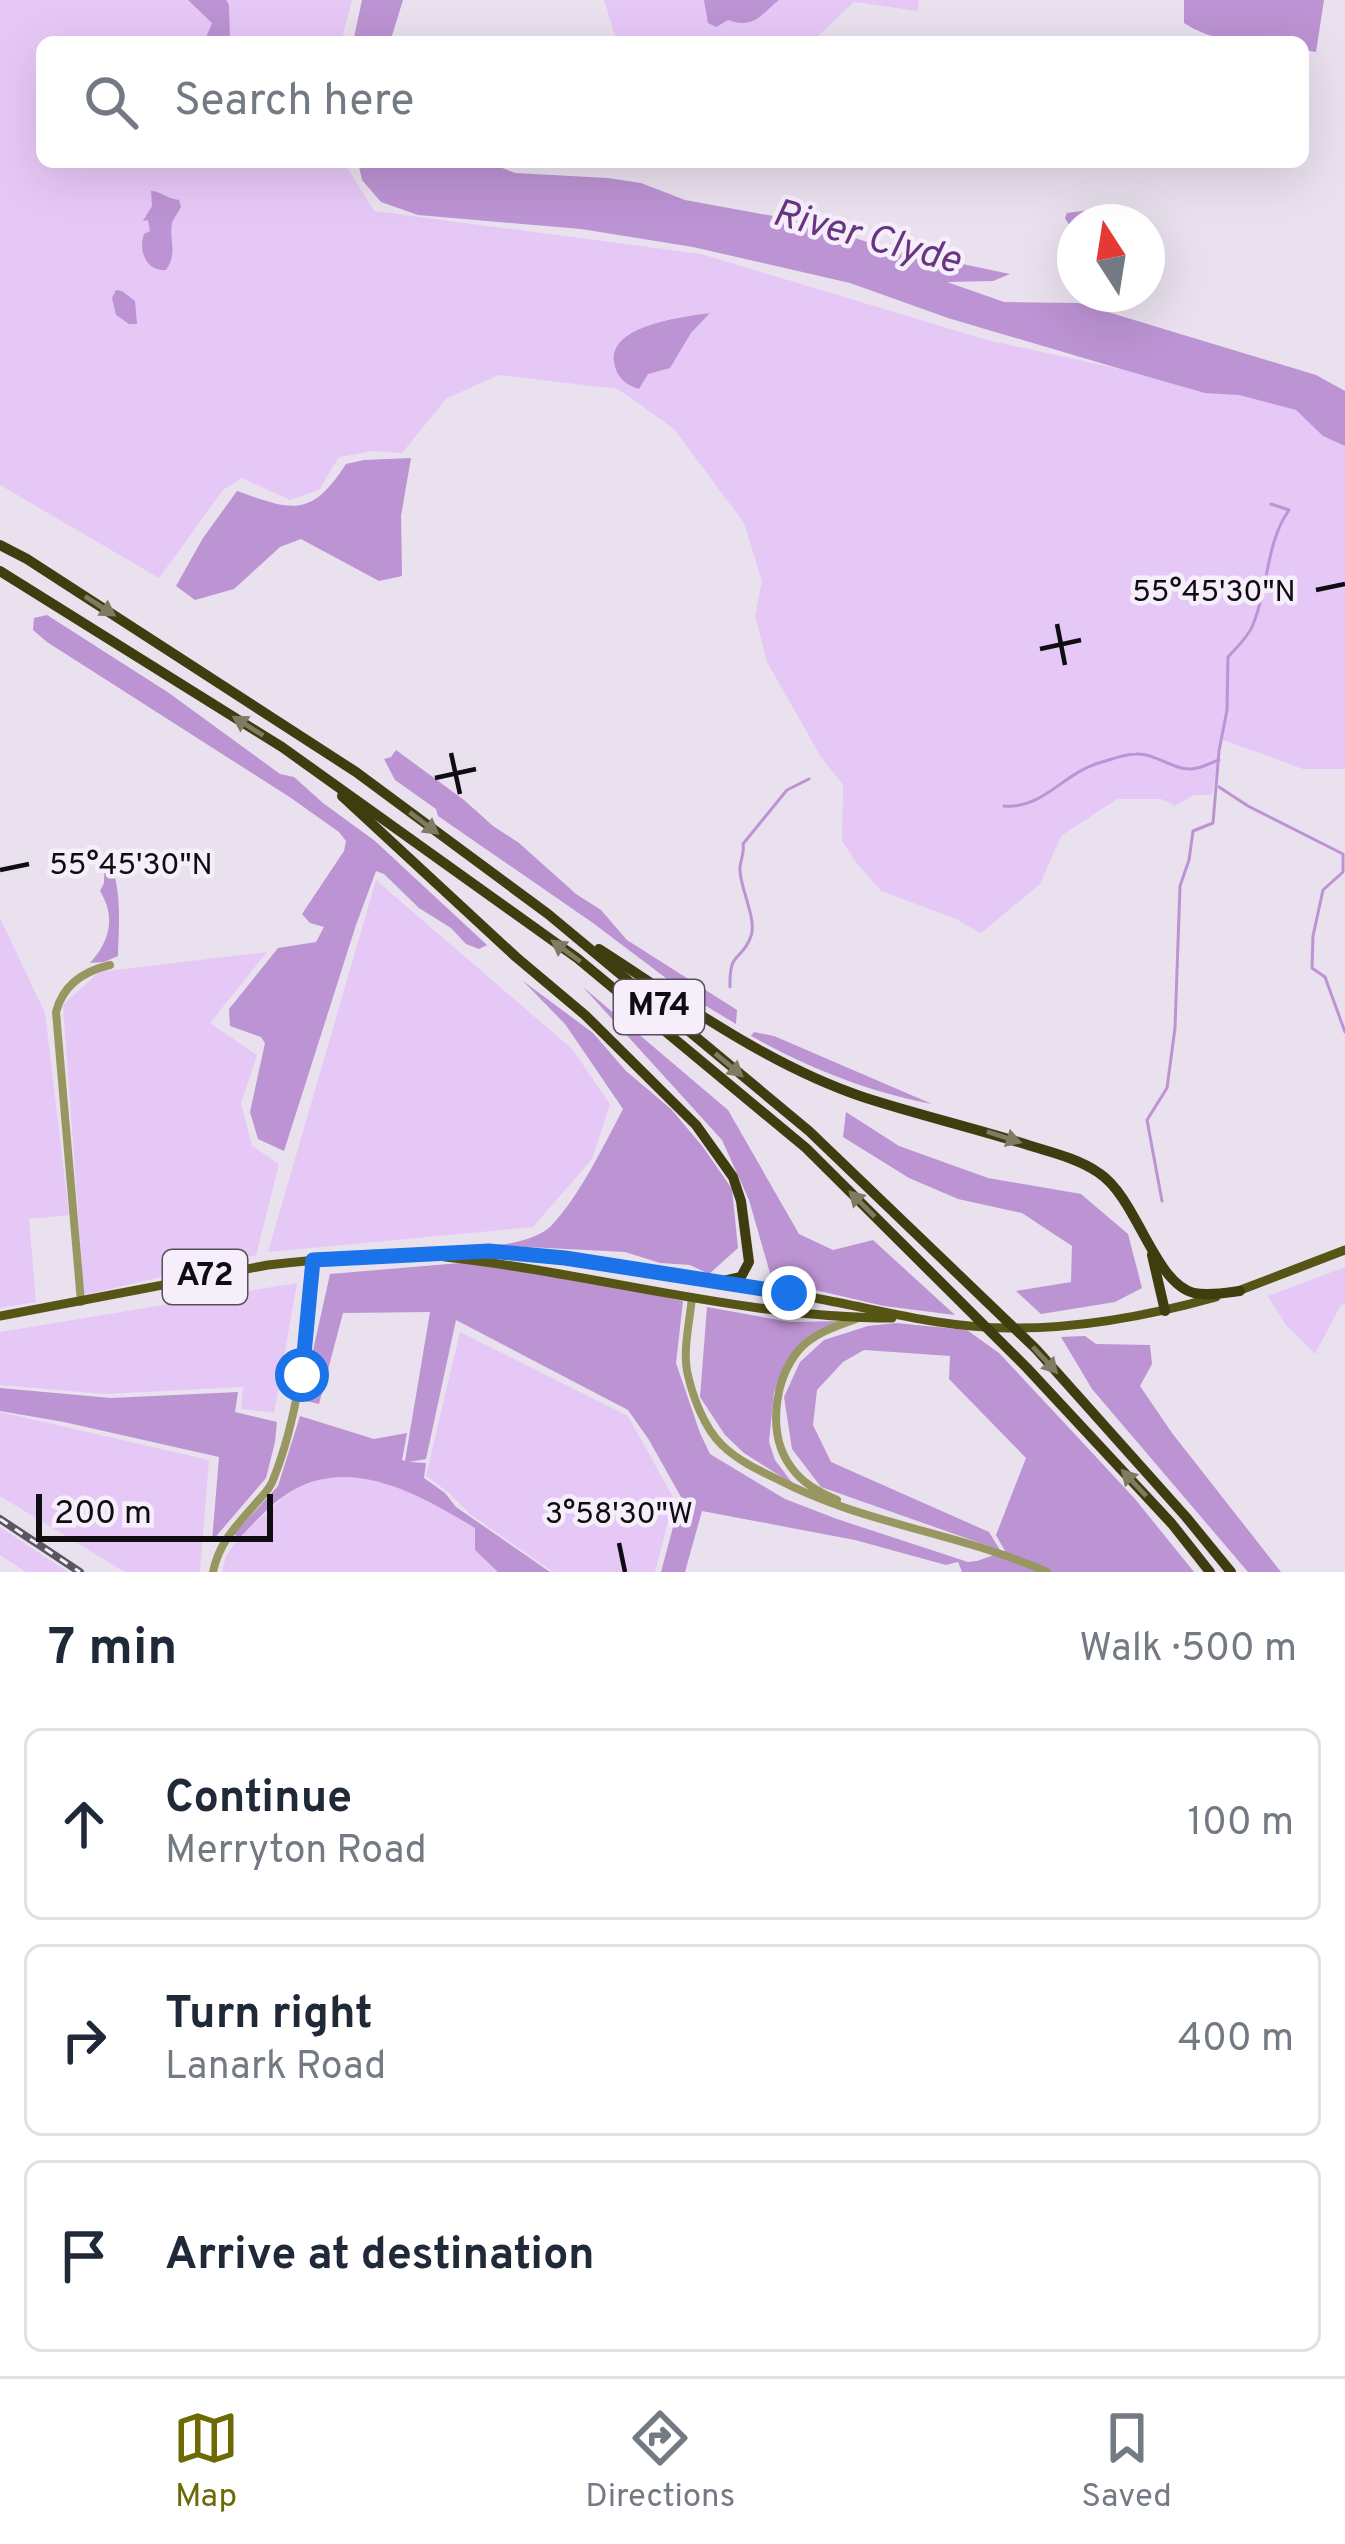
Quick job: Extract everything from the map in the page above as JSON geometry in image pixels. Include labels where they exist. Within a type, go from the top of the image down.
[{"type":"highway","name":"M74","points":[[0,545],[356,772],[561,925],[809,1131],[1036,1349],[1231,1572]]},
{"type":"highway","name":"M74","points":[[0,571],[308,765],[577,958],[806,1148],[1027,1368],[1172,1524],[1210,1572]]},
{"type":"highway","name":"M74","points":[[308,765],[585,1015],[696,1124],[734,1177],[744,1214],[751,1287]]},
{"type":"highway","name":"M74","points":[[561,925],[786,1065],[862,1096],[968,1125],[1099,1172],[1114,1185],[1170,1275],[1189,1292],[1240,1291]]},
{"type":"highway","name":"M74","points":[[1147,1241],[1165,1311]]},
{"type":"highway","points":[[712,1281],[741,1277],[749,1262]]},
{"type":"main road","name":"A72","points":[[0,1316],[268,1265],[489,1251],[751,1287],[949,1324],[1084,1325],[1240,1291],[1345,1250]]},
{"type":"main road","name":"A72","points":[[413,1254],[484,1261],[692,1297],[858,1318],[909,1318]]},
{"type":"main road","points":[[692,1297],[712,1281]]},
{"type":"main road","name":"A72","points":[[751,1287],[757,1299],[840,1316]]},
{"type":"street","points":[[81,1302],[56,1012],[60,998],[78,977],[110,965]]},
{"type":"street","points":[[213,1572],[225,1538],[272,1486],[302,1375],[313,1260]]},
{"type":"street","points":[[692,1297],[686,1367],[699,1409],[720,1444],[750,1466],[803,1493],[1047,1572]]},
{"type":"street","points":[[858,1318],[826,1330],[800,1348],[784,1375],[775,1409],[782,1448],[790,1466],[815,1491],[913,1529]]},
{"type":"shaded area","points":[[0,0],[352,0],[343,36],[36,36],[36,168],[348,168],[374,211],[701,254],[987,340],[1296,410],[1345,438],[1345,769],[1303,769],[1221,739],[1212,795],[1194,795],[1175,806],[1161,799],[1117,799],[1061,836],[1040,884],[981,933],[881,891],[858,865],[842,841],[843,785],[821,757],[767,662],[755,616],[762,581],[744,523],[674,429],[618,389],[499,375],[447,398],[402,453],[373,451],[339,457],[319,490],[290,500],[242,478],[223,490],[159,578],[0,485]]},
{"type":"shaded area","points":[[188,0],[226,0],[230,36],[207,36],[212,23]]},
{"type":"shaded area","points":[[362,0],[403,0],[392,36],[354,36]]},
{"type":"shaded area","points":[[604,0],[919,0],[918,11],[854,2],[818,36],[615,36]]},
{"type":"shaded area","points":[[704,0],[779,0],[751,22],[728,20],[716,27],[708,23]]},
{"type":"shaded area","points":[[1184,0],[1324,0],[1316,52],[1309,51],[1309,36],[1212,36],[1184,23]]},
{"type":"shaded area","name":"River Clyde","points":[[359,168],[502,168],[515,173],[608,178],[641,183],[685,200],[811,223],[882,247],[1010,274],[993,281],[947,282],[1004,302],[1057,303],[1057,312],[1108,312],[1316,375],[1345,391],[1345,446],[1323,436],[1296,410],[1239,395],[1205,393],[948,318],[850,283],[693,247],[581,229],[418,215],[381,202],[362,180]]},
{"type":"shaded area","points":[[151,191],[179,200],[181,207],[172,223],[172,252],[166,270],[153,267],[143,253],[142,240],[150,231],[148,220],[143,221],[152,206]]},
{"type":"shaded area","points":[[116,290],[135,301],[137,324],[116,315],[112,298]]},
{"type":"shaded area","points":[[710,313],[691,333],[670,368],[648,374],[639,389],[619,376],[614,362],[623,339],[650,325]]},
{"type":"shaded area","points":[[411,458],[401,516],[402,576],[379,581],[301,539],[280,547],[234,589],[195,600],[176,586],[237,491],[273,503],[299,505],[322,494],[346,464]]},
{"type":"shaded area","points":[[47,615],[169,693],[280,774],[294,777],[375,841],[487,945],[479,949],[466,944],[376,871],[284,1151],[258,1139],[250,1112],[265,1043],[261,1037],[230,1026],[229,1009],[278,948],[316,942],[324,927],[310,923],[302,914],[346,841],[291,798],[47,642],[33,630],[34,618]]},
{"type":"shaded area","points":[[396,750],[601,910],[627,940],[737,1010],[736,1024],[691,997],[438,816],[436,809],[395,780],[384,759]]},
{"type":"shaded area","points":[[105,853],[117,889],[118,956],[90,963],[108,928],[108,910],[100,891]]},
{"type":"shaded area","points":[[376,880],[572,1049],[610,1104],[592,1159],[533,1227],[268,1252]]},
{"type":"shaded area","points":[[0,918],[45,1013],[69,1215],[29,1219],[36,1302],[0,1308]]},
{"type":"shaded area","points":[[267,952],[210,1023],[257,1055],[241,1103],[252,1146],[279,1164],[256,1255],[84,1295],[63,1005],[99,972]]},
{"type":"shaded area","points":[[523,981],[593,1033],[626,1071],[671,1109],[732,1189],[738,1248],[709,1274],[690,1265],[660,1263],[625,1252],[488,1245],[521,1241],[551,1226],[581,1186],[623,1109],[565,1024]]},
{"type":"shaded area","points":[[583,987],[728,1110],[799,1234],[833,1250],[873,1240],[955,1315],[884,1306],[772,1280],[749,1200],[722,1140]]},
{"type":"shaded area","points":[[754,1032],[774,1036],[932,1104],[839,1078],[773,1048],[751,1036]]},
{"type":"shaded area","points":[[846,1112],[899,1146],[988,1178],[1081,1194],[1128,1234],[1142,1288],[1115,1302],[1041,1314],[1016,1291],[1071,1282],[1072,1246],[1022,1213],[958,1199],[909,1178],[843,1137]]},
{"type":"shaded area","points":[[484,1261],[683,1301],[676,1363],[710,1454],[785,1499],[968,1562],[1005,1551],[996,1535],[1026,1458],[949,1379],[950,1356],[864,1350],[843,1362],[817,1390],[813,1425],[831,1462],[989,1532],[1000,1550],[821,1487],[792,1449],[784,1397],[800,1362],[824,1340],[896,1323],[967,1330],[999,1353],[1135,1499],[1194,1572],[962,1572],[958,1562],[946,1565],[855,1540],[702,1511],[685,1572],[661,1572],[681,1497],[628,1410],[456,1320],[426,1459],[409,1462],[426,1463],[424,1478],[456,1507],[550,1572],[498,1572],[475,1550],[475,1528],[405,1491],[355,1478],[305,1484],[275,1502],[239,1538],[234,1534],[278,1486],[300,1416],[374,1439],[407,1433],[405,1461],[430,1312],[343,1313],[319,1404],[302,1400],[330,1274]]},
{"type":"shaded area","points":[[1345,1267],[1345,1304],[1315,1354],[1286,1325],[1268,1296]]},
{"type":"shaded area","points":[[297,1283],[274,1413],[241,1409],[243,1387],[104,1394],[0,1385],[0,1332]]},
{"type":"shaded area","points":[[707,1307],[790,1322],[842,1321],[799,1344],[774,1392],[769,1442],[775,1460],[793,1484],[744,1453],[725,1435],[700,1397]]},
{"type":"shaded area","points":[[460,1332],[628,1416],[674,1499],[655,1572],[553,1572],[470,1514],[426,1476]]},
{"type":"shaded area","points":[[1085,1336],[1096,1344],[1150,1345],[1152,1364],[1140,1386],[1281,1572],[1248,1572],[1092,1389],[1061,1337]]},
{"type":"shaded area","points":[[0,1388],[111,1398],[238,1392],[235,1412],[277,1422],[266,1478],[212,1541],[219,1457],[0,1411]]},
{"type":"shaded area","points":[[0,1412],[209,1460],[200,1572],[125,1572],[0,1496]]},
{"type":"shaded area","points":[[349,1469],[434,1498],[545,1572],[222,1572],[239,1538],[303,1479]]},
{"type":"shaded area","points":[[0,1527],[68,1572],[26,1572],[0,1555]]},
{"type":"waterway","points":[[1162,1201],[1147,1120],[1167,1088],[1175,1028],[1180,886],[1193,831],[1213,823],[1227,710],[1228,657],[1252,627],[1275,537],[1289,510],[1271,504]]},
{"type":"waterway","points":[[1004,806],[1030,802],[1087,768],[1127,755],[1143,754],[1191,769],[1219,760]]},
{"type":"waterway","points":[[730,987],[734,961],[752,929],[740,871],[743,844],[787,790],[809,779]]},
{"type":"waterway","points":[[1219,787],[1343,854],[1343,872],[1323,890],[1312,968],[1325,977],[1345,1032]]},
{"type":"waterway","points":[[1044,1536],[1063,1477],[1082,1451]]},
{"type":"railway","points":[[0,1519],[80,1572]]},
{"type":"route","points":[[302,1375],[313,1260],[489,1251],[565,1258],[789,1293]]}]
